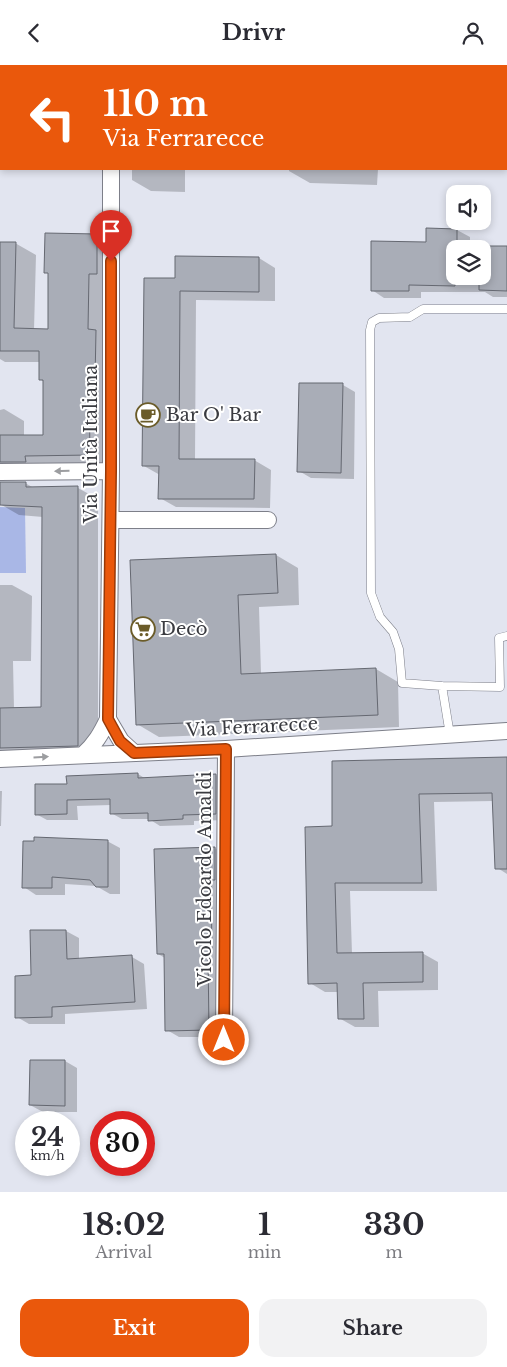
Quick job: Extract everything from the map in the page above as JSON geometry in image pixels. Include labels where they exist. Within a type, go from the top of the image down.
[{"type":"street","name":"Via Unità Italiana","points":[[83,755],[101,734],[108,719],[111,520],[111,170]]},
{"type":"street","points":[[0,472],[111,471]]},
{"type":"street","points":[[111,520],[268,520]]},
{"type":"street","name":"Via Unità Italiana","points":[[108,719],[120,741],[134,753]]},
{"type":"street","name":"Via Ferrarecce","points":[[0,759],[226,749],[507,731]]},
{"type":"street","name":"Vicolo Edoardo Amaldi","points":[[224,1040],[226,749]]},
{"type":"lane","points":[[507,309],[423,309],[410,317],[379,318],[372,322],[370,330],[371,593],[380,617],[392,632],[399,649],[402,683],[500,687],[499,638],[507,637]]},
{"type":"lane","points":[[442,686],[450,735]]},
{"type":"shaded area","points":[[0,507],[25,508],[26,573],[0,573]]},
{"type":"building","points":[[426,228],[457,230],[457,240],[446,240],[446,285],[455,286],[409,285],[409,291],[371,291],[371,241],[426,242]]},
{"type":"building","points":[[45,233],[97,234],[97,274],[89,274],[88,329],[96,330],[95,381],[89,381],[90,455],[25,456],[26,462],[0,462],[0,435],[43,435],[43,380],[39,380],[39,351],[0,351],[0,242],[16,242],[14,328],[48,329],[48,273],[44,273]]},
{"type":"building","points":[[491,246],[507,246],[507,291],[479,290],[479,285],[491,285]]},
{"type":"building","points":[[175,256],[259,257],[259,292],[180,291],[179,459],[255,459],[254,499],[158,499],[159,466],[142,466],[144,278],[175,278]]},
{"type":"building","points":[[299,383],[343,383],[341,473],[297,472]]},
{"type":"building","points":[[0,482],[26,482],[26,487],[78,486],[78,746],[0,748],[0,708],[41,707],[42,507],[0,505]]},
{"type":"building","points":[[276,554],[278,593],[238,595],[241,674],[376,668],[378,715],[136,725],[130,560]]},
{"type":"building","points":[[507,757],[507,869],[495,869],[492,793],[419,794],[422,883],[335,883],[337,953],[423,952],[423,982],[363,983],[364,1019],[338,1019],[337,983],[308,984],[305,827],[332,826],[332,761]]},
{"type":"building","points":[[138,773],[138,778],[216,774],[216,814],[183,815],[183,819],[148,821],[148,813],[110,814],[110,799],[67,800],[67,814],[35,815],[35,784],[67,784],[66,776]]},
{"type":"building","points":[[34,837],[108,840],[108,887],[96,887],[90,880],[52,877],[52,888],[22,888],[23,841],[34,841]]},
{"type":"building","points":[[215,847],[215,880],[211,880],[212,953],[208,954],[209,1030],[165,1031],[164,954],[157,954],[154,849]]},
{"type":"building","points":[[30,930],[66,930],[67,959],[132,955],[135,1002],[52,1007],[52,1017],[15,1018],[15,976],[31,975]]},
{"type":"building","points":[[30,1060],[65,1060],[65,1106],[29,1105]]},
{"type":"place","name":"Bar O' Bar","points":[[148,415]]},
{"type":"place","name":"Decò","points":[[143,629]]},
{"type":"route","points":[[111,261],[108,719],[120,741],[134,753],[226,749],[224,1040]]}]
